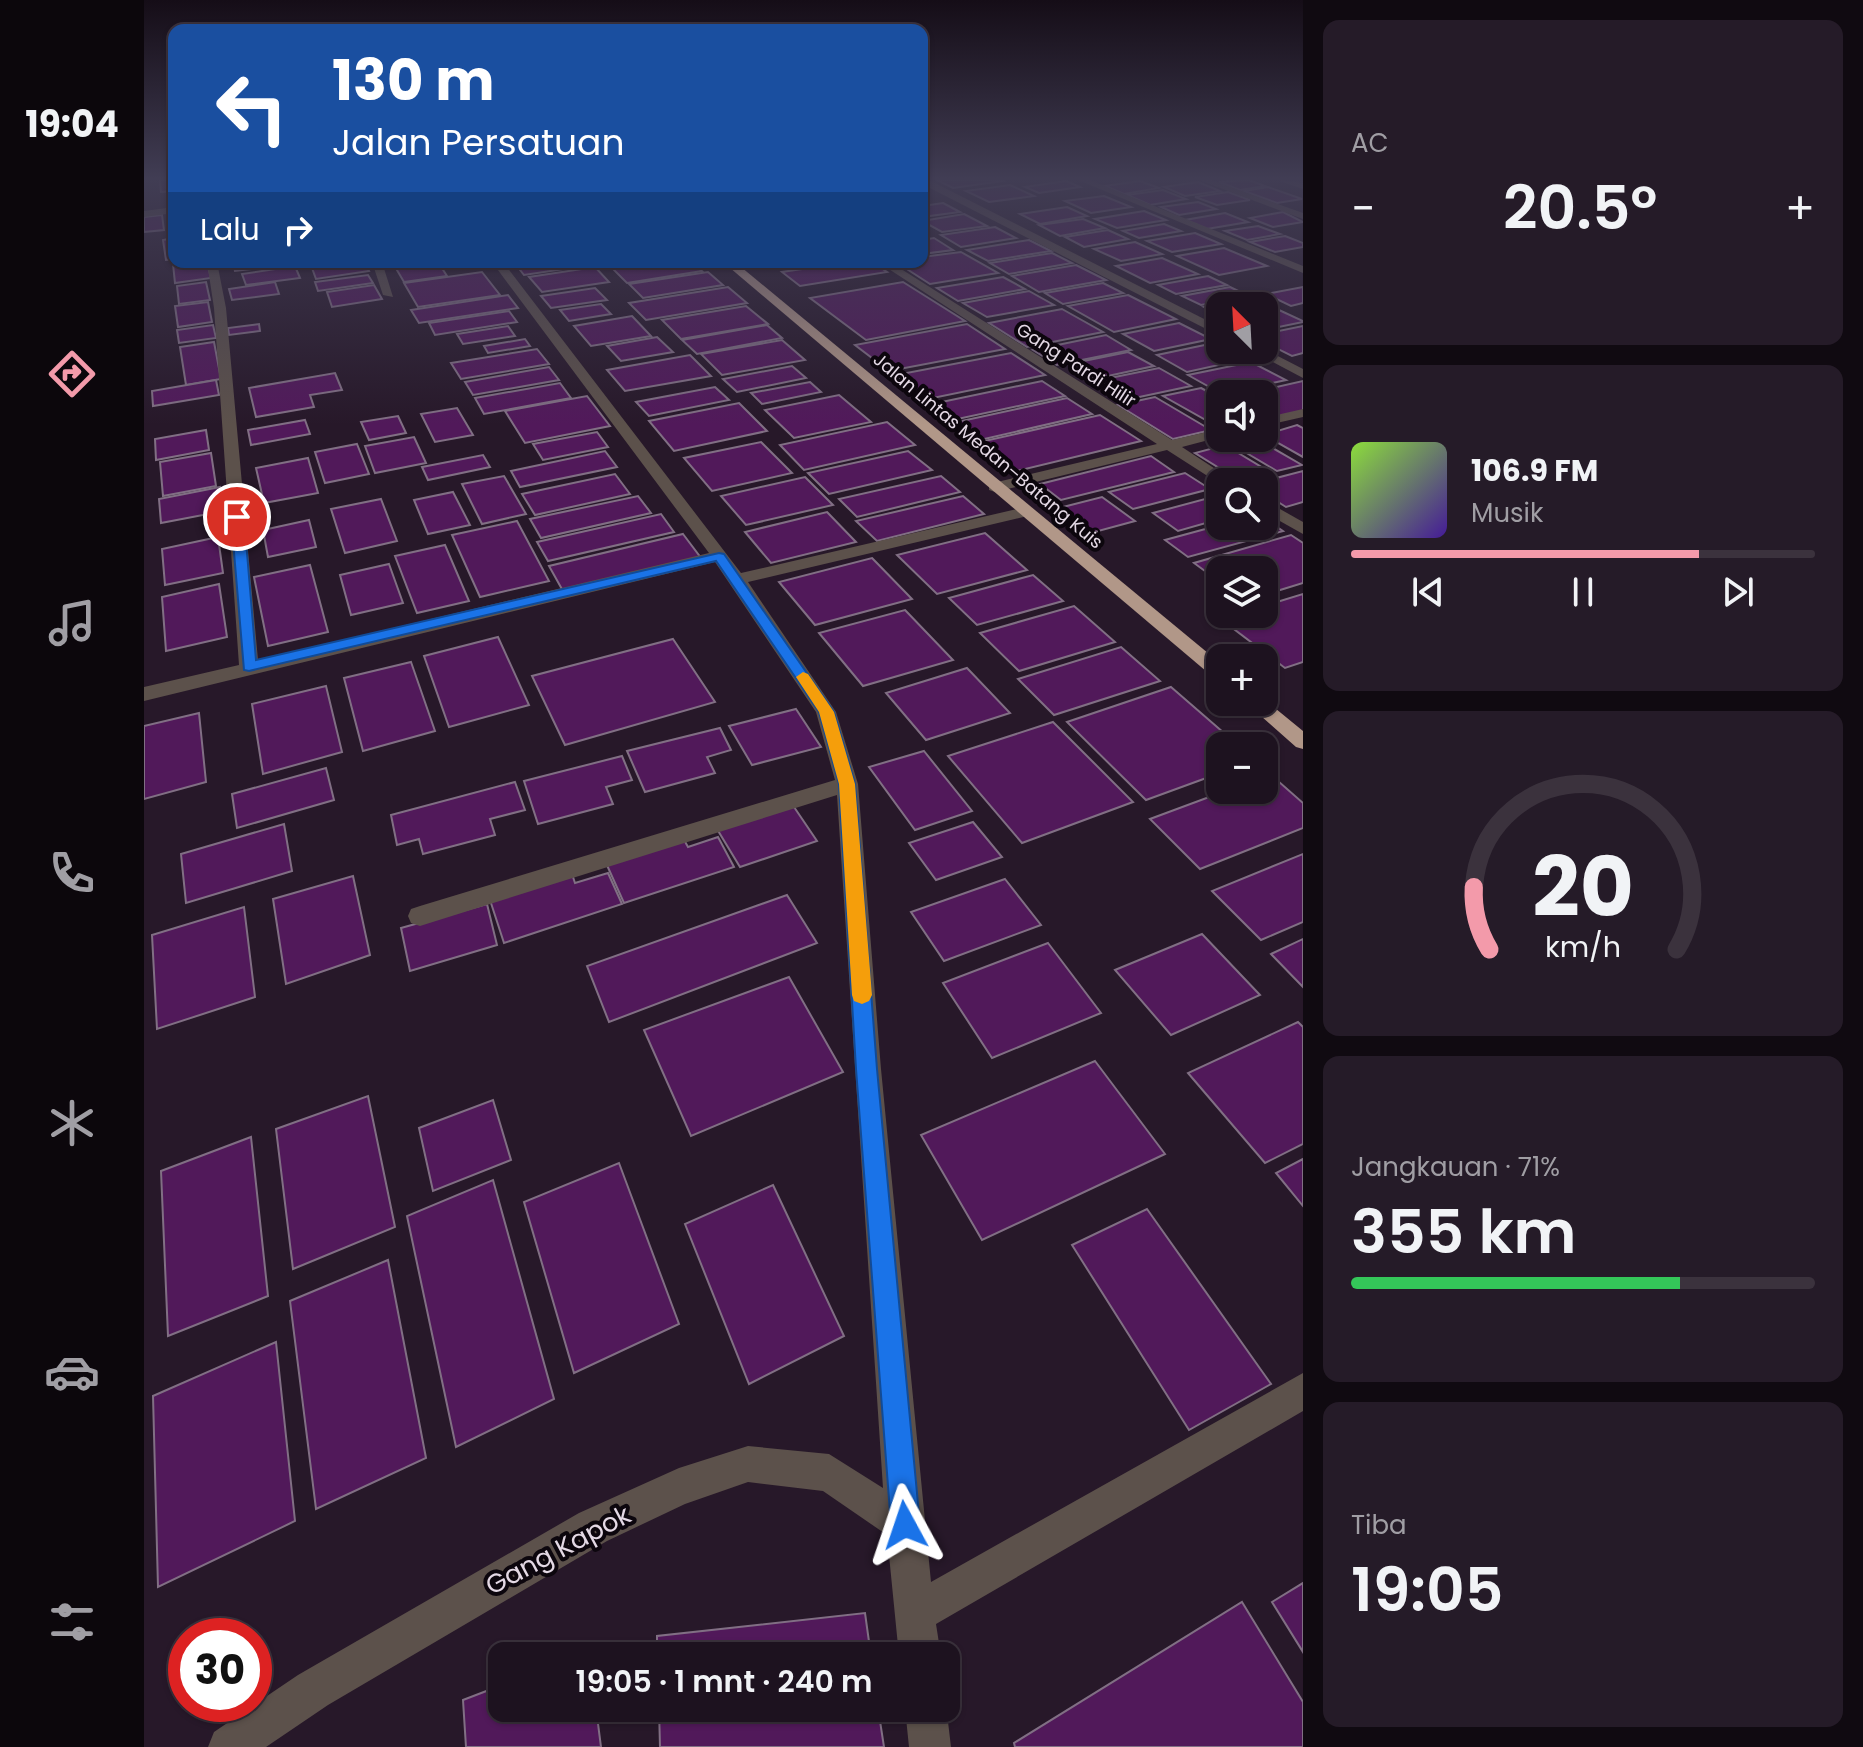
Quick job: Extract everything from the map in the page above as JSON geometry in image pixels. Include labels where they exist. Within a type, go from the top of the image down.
[{"type":"highway","name":"Jalan Lintas Medan–Batang Kuis","points":[[735,268],[1206,661]]},
{"type":"highway","points":[[1272,716],[1303,742]]},
{"type":"street","points":[[1082,262],[1206,325]]},
{"type":"street","points":[[1282,262],[1303,270]]},
{"type":"street","points":[[213,268],[220,308],[249,667]]},
{"type":"street","points":[[379,268],[389,295]]},
{"type":"street","points":[[502,268],[728,568],[826,712],[847,784],[905,1525],[919,1642]]},
{"type":"street","name":"Gang Pardi Hilir","points":[[892,268],[1206,469]]},
{"type":"street","points":[[1278,361],[1303,374]]},
{"type":"street","points":[[1278,419],[1303,413]]},
{"type":"street","points":[[995,487],[1206,436]]},
{"type":"street","points":[[144,694],[249,667],[728,568],[1026,512]]},
{"type":"street","points":[[1278,514],[1303,529]]},
{"type":"street","points":[[420,916],[847,784]]},
{"type":"street","points":[[916,1613],[1303,1391]]},
{"type":"street","name":"Gang Kapok","points":[[229,1747],[313,1690],[593,1527],[679,1487],[748,1464],[829,1473],[905,1525]]},
{"type":"street","points":[[927,1722],[930,1747]]},
{"type":"building","points":[[928,262],[978,262],[998,273],[930,284],[905,268],[928,268]]},
{"type":"building","points":[[1069,262],[1072,263],[1009,274],[990,263]]},
{"type":"building","points":[[1170,262],[1198,274],[1150,283],[1116,266]]},
{"type":"building","points":[[1189,262],[1256,262],[1267,266],[1219,275]]},
{"type":"building","points":[[1076,265],[1106,280],[1039,292],[1012,276]]},
{"type":"building","points":[[173,268],[208,268],[211,278],[175,283]]},
{"type":"building","points":[[296,268],[300,278],[246,285],[242,274]]},
{"type":"building","points":[[312,268],[367,268],[369,271],[316,279]]},
{"type":"building","points":[[396,268],[442,268],[447,276],[404,282]]},
{"type":"building","points":[[519,268],[570,268],[524,275]]},
{"type":"building","points":[[596,268],[609,282],[542,292],[529,277]]},
{"type":"building","points":[[612,268],[698,268],[702,271],[627,283]]},
{"type":"building","points":[[809,268],[881,268],[887,272],[800,286],[782,272]]},
{"type":"building","points":[[482,272],[500,295],[418,307],[404,283]]},
{"type":"building","points":[[708,272],[723,285],[643,298],[629,284]]},
{"type":"building","points":[[368,275],[373,283],[318,291],[315,282]]},
{"type":"building","points":[[1208,276],[1227,285],[1176,294],[1158,285]]},
{"type":"building","points":[[1003,277],[1025,289],[958,301],[937,288]]},
{"type":"building","points":[[206,282],[210,300],[179,304],[177,286]]},
{"type":"building","points":[[275,282],[279,294],[232,300],[229,289]]},
{"type":"building","points":[[903,282],[965,321],[866,340],[810,298]]},
{"type":"building","points":[[1103,283],[1123,293],[1063,304],[1045,293]]},
{"type":"building","points":[[374,285],[382,299],[332,307],[327,292]]},
{"type":"building","points":[[728,287],[747,303],[646,320],[629,303]]},
{"type":"building","points":[[1230,287],[1241,292],[1206,292],[1206,304],[1201,305],[1182,296]]},
{"type":"building","points":[[1303,287],[1303,303],[1291,306],[1278,300],[1277,292]]},
{"type":"building","points":[[595,288],[607,300],[551,308],[541,296]]},
{"type":"building","points":[[1029,291],[1054,305],[987,317],[963,303]]},
{"type":"building","points":[[508,295],[518,308],[419,323],[411,310]]},
{"type":"building","points":[[1128,295],[1176,319],[1114,332],[1068,306]]},
{"type":"building","points":[[208,302],[212,322],[178,327],[175,306]]},
{"type":"building","points":[[601,304],[611,314],[569,321],[560,310]]},
{"type":"building","points":[[746,306],[768,324],[681,339],[662,320]]},
{"type":"building","points":[[1062,309],[1103,332],[1027,347],[989,323]]},
{"type":"building","points":[[1278,310],[1303,321],[1303,322],[1278,327]]},
{"type":"building","points":[[509,311],[517,322],[435,335],[429,323]]},
{"type":"building","points":[[632,316],[651,336],[591,346],[574,326]]},
{"type":"building","points":[[1179,323],[1206,336],[1206,340],[1154,351],[1123,334]]},
{"type":"building","points":[[259,324],[260,331],[229,335],[228,328]]},
{"type":"building","points":[[967,324],[1005,349],[889,371],[855,345]]},
{"type":"building","points":[[213,325],[216,338],[179,343],[177,330]]},
{"type":"building","points":[[767,325],[782,338],[697,354],[682,340]]},
{"type":"building","points":[[508,326],[515,336],[463,344],[457,334]]},
{"type":"building","points":[[1303,326],[1303,353],[1292,356],[1278,349],[1278,331]]},
{"type":"building","points":[[1106,335],[1131,350],[1057,365],[1033,350]]},
{"type":"building","points":[[657,337],[673,352],[621,361],[607,346]]},
{"type":"building","points":[[525,339],[530,346],[488,353],[484,346]]},
{"type":"building","points":[[782,340],[805,360],[722,375],[701,354]]},
{"type":"building","points":[[214,342],[221,379],[186,385],[180,347]]},
{"type":"building","points":[[1206,345],[1206,364],[1223,364],[1187,372],[1157,355]]},
{"type":"building","points":[[537,349],[549,364],[461,379],[451,363]]},
{"type":"building","points":[[1128,352],[1154,366],[1094,379],[1069,364]]},
{"type":"building","points":[[1011,353],[1045,375],[928,399],[896,375]]},
{"type":"building","points":[[690,355],[711,376],[625,391],[607,370]]},
{"type":"building","points":[[1255,364],[1286,380],[1206,380],[1206,385],[1188,375]]},
{"type":"building","points":[[792,366],[806,378],[737,392],[723,379]]},
{"type":"building","points":[[549,367],[559,380],[473,395],[465,382]]},
{"type":"building","points":[[1159,368],[1191,386],[1130,399],[1100,380]]},
{"type":"building","points":[[335,373],[342,390],[310,395],[314,407],[256,417],[249,388]]},
{"type":"building","points":[[216,380],[219,395],[153,406],[152,391]]},
{"type":"building","points":[[1042,381],[1065,396],[953,420],[932,404]]},
{"type":"building","points":[[1303,381],[1303,412],[1278,418],[1278,387]]},
{"type":"building","points":[[810,382],[821,392],[762,404],[751,393]]},
{"type":"building","points":[[560,383],[571,398],[484,414],[475,398]]},
{"type":"building","points":[[715,387],[729,400],[649,416],[636,402]]},
{"type":"building","points":[[1201,388],[1206,391],[1206,420],[1163,396]]},
{"type":"building","points":[[839,395],[871,422],[794,438],[765,410]]},
{"type":"building","points":[[587,396],[610,426],[525,443],[505,411]]},
{"type":"building","points":[[1155,397],[1206,427],[1206,431],[1173,439],[1118,405]]},
{"type":"building","points":[[1067,398],[1092,414],[980,440],[957,422]]},
{"type":"building","points":[[739,403],[767,431],[674,451],[649,421]]},
{"type":"building","points":[[457,408],[473,435],[435,442],[421,414]]},
{"type":"building","points":[[1100,415],[1141,441],[1017,471],[980,442]]},
{"type":"building","points":[[398,416],[406,433],[369,440],[361,422]]},
{"type":"building","points":[[305,420],[310,434],[251,445],[248,430]]},
{"type":"building","points":[[887,422],[915,445],[804,470],[780,445]]},
{"type":"building","points":[[1297,425],[1303,428],[1303,457],[1278,443],[1278,431]]},
{"type":"building","points":[[206,430],[209,450],[156,460],[155,439]]},
{"type":"building","points":[[597,432],[608,447],[543,460],[533,444]]},
{"type":"building","points":[[414,437],[426,463],[375,473],[365,446]]},
{"type":"building","points":[[761,442],[792,473],[712,491],[684,458]]},
{"type":"building","points":[[357,444],[369,474],[325,483],[315,452]]},
{"type":"building","points":[[1206,450],[1237,452],[1263,468],[1219,468],[1195,453]]},
{"type":"building","points":[[605,451],[617,467],[520,487],[511,471]]},
{"type":"building","points":[[908,451],[932,470],[829,494],[808,473]]},
{"type":"building","points":[[1278,451],[1302,465],[1278,471],[1278,468],[1272,468],[1245,452]]},
{"type":"building","points":[[211,453],[216,486],[163,496],[160,462]]},
{"type":"building","points":[[483,455],[490,467],[428,480],[422,467]]},
{"type":"building","points":[[1151,456],[1174,472],[1061,500],[1040,484]]},
{"type":"building","points":[[308,458],[318,493],[264,503],[256,468]]},
{"type":"building","points":[[1303,471],[1303,502],[1286,507],[1278,502],[1278,478]]},
{"type":"building","points":[[1185,473],[1206,486],[1206,490],[1133,509],[1109,492]]},
{"type":"building","points":[[615,474],[630,494],[535,515],[522,494]]},
{"type":"building","points":[[504,476],[526,514],[482,524],[462,484]]},
{"type":"building","points":[[941,476],[960,492],[857,517],[839,499]]},
{"type":"building","points":[[805,477],[833,505],[746,525],[721,496]]},
{"type":"building","points":[[220,487],[224,511],[161,523],[159,499]]},
{"type":"building","points":[[453,492],[470,525],[428,534],[414,500]]},
{"type":"building","points":[[638,496],[651,513],[541,538],[530,519]]},
{"type":"building","points":[[963,496],[984,514],[877,541],[856,521]]},
{"type":"building","points":[[1102,497],[1135,521],[1091,533],[1059,508]]},
{"type":"building","points":[[381,499],[397,541],[345,553],[331,509]]},
{"type":"building","points":[[1206,499],[1206,523],[1178,531],[1153,513]]},
{"type":"building","points":[[827,512],[856,542],[771,563],[745,532]]},
{"type":"building","points":[[661,514],[674,532],[548,561],[537,542]]},
{"type":"building","points":[[309,520],[316,547],[268,557],[263,530]]},
{"type":"building","points":[[517,521],[549,581],[480,597],[452,535]]},
{"type":"building","points":[[1206,529],[1206,540],[1250,540],[1188,557],[1165,540]]},
{"type":"building","points":[[985,533],[1027,570],[937,594],[897,555]]},
{"type":"building","points":[[683,534],[701,558],[563,591],[549,566]]},
{"type":"building","points":[[1291,535],[1303,543],[1303,583],[1278,591],[1278,556],[1218,556],[1278,540]]},
{"type":"building","points":[[218,537],[223,573],[165,585],[162,549]]},
{"type":"building","points":[[445,545],[469,601],[417,613],[395,556]]},
{"type":"building","points":[[872,558],[912,599],[815,625],[779,582]]},
{"type":"building","points":[[1206,560],[1206,572],[1194,563]]},
{"type":"building","points":[[389,564],[403,603],[351,615],[340,575]]},
{"type":"building","points":[[310,565],[328,632],[268,646],[254,577]]},
{"type":"building","points":[[1033,575],[1063,601],[977,625],[949,598]]},
{"type":"building","points":[[219,584],[227,637],[166,651],[162,597]]},
{"type":"building","points":[[1303,594],[1303,662],[1285,668],[1278,663],[1278,644],[1254,644],[1232,628],[1278,628],[1278,602]]},
{"type":"building","points":[[1074,606],[1115,642],[1019,671],[980,633]]},
{"type":"building","points":[[905,610],[953,660],[863,686],[819,633]]},
{"type":"building","points":[[498,637],[529,705],[449,727],[424,656]]},
{"type":"building","points":[[673,639],[715,702],[565,745],[532,676]]},
{"type":"building","points":[[1121,647],[1160,681],[1054,715],[1018,679]]},
{"type":"building","points":[[411,662],[435,731],[363,751],[344,678]]},
{"type":"building","points":[[967,668],[1010,713],[926,740],[886,693]]},
{"type":"building","points":[[326,686],[342,752],[263,774],[252,704]]},
{"type":"building","points":[[1171,687],[1223,732],[1206,732],[1206,778],[1146,800],[1067,722]]},
{"type":"building","points":[[796,709],[821,747],[752,765],[729,726]]},
{"type":"building","points":[[199,713],[206,782],[144,799],[144,726]]},
{"type":"building","points":[[1053,722],[1133,802],[1022,843],[948,756]]},
{"type":"building","points":[[720,728],[731,750],[707,757],[715,773],[645,792],[627,751]]},
{"type":"building","points":[[924,751],[972,811],[915,830],[869,767]]},
{"type":"building","points":[[622,756],[632,780],[606,787],[613,804],[538,824],[524,781]]},
{"type":"building","points":[[326,768],[334,800],[237,828],[232,794]]},
{"type":"building","points":[[1278,781],[1303,803],[1303,828],[1200,869],[1150,819],[1206,798],[1206,804],[1278,804]]},
{"type":"building","points":[[515,782],[525,810],[490,819],[495,835],[423,854],[419,839],[397,845],[391,815]]},
{"type":"building","points":[[792,804],[817,841],[740,867],[717,829]]},
{"type":"building","points":[[973,822],[1002,857],[936,880],[909,843]]},
{"type":"building","points":[[284,824],[292,871],[186,903],[181,854]]},
{"type":"building","points":[[718,837],[734,867],[624,903],[606,863],[683,838],[688,847]]},
{"type":"building","points":[[1303,854],[1303,922],[1261,940],[1212,891]]},
{"type":"building","points":[[608,873],[622,904],[504,943],[490,900],[572,874],[575,883]]},
{"type":"building","points":[[353,876],[370,955],[286,984],[273,899]]},
{"type":"building","points":[[1005,879],[1041,925],[944,961],[911,912]]},
{"type":"building","points":[[787,895],[817,943],[609,1022],[587,966]]},
{"type":"building","points":[[487,904],[497,945],[410,971],[401,928]]},
{"type":"building","points":[[244,907],[255,997],[157,1029],[152,935]]},
{"type":"building","points":[[1202,934],[1260,995],[1171,1035],[1115,970]]},
{"type":"building","points":[[1303,939],[1303,987],[1271,954]]},
{"type":"building","points":[[1048,943],[1101,1013],[992,1058],[943,983]]},
{"type":"building","points":[[789,977],[843,1072],[691,1136],[644,1030]]},
{"type":"building","points":[[1298,1022],[1303,1027],[1303,1144],[1265,1163],[1188,1073]]},
{"type":"building","points":[[1095,1061],[1165,1154],[982,1240],[921,1135]]},
{"type":"building","points":[[368,1096],[395,1227],[293,1269],[276,1129]]},
{"type":"building","points":[[493,1100],[511,1160],[433,1191],[419,1128]]},
{"type":"building","points":[[251,1137],[268,1296],[168,1336],[161,1171]]},
{"type":"building","points":[[1303,1159],[1303,1206],[1276,1173]]},
{"type":"building","points":[[619,1163],[679,1324],[574,1373],[524,1202]]},
{"type":"building","points":[[493,1180],[554,1399],[456,1447],[407,1216]]},
{"type":"building","points":[[773,1185],[844,1336],[749,1384],[685,1224]]},
{"type":"building","points":[[1147,1209],[1271,1384],[1189,1430],[1072,1245]]},
{"type":"building","points":[[388,1260],[426,1458],[316,1509],[290,1301]]},
{"type":"building","points":[[276,1342],[295,1521],[158,1587],[153,1396]]},
{"type":"building","points":[[1303,1583],[1303,1652],[1272,1602]]},
{"type":"building","points":[[1242,1602],[1303,1702],[1303,1747],[1015,1747],[1014,1743]]},
{"type":"building","points":[[865,1613],[869,1642],[657,1642],[657,1636]]},
{"type":"building","points":[[488,1690],[488,1722],[598,1722],[601,1747],[466,1747],[463,1700]]},
{"type":"building","points":[[659,1722],[880,1722],[884,1747],[660,1747]]},
{"type":"slow traffic","points":[[803,677],[826,712],[847,784],[862,995]]},
{"type":"route","points":[[237,517],[249,667],[719,556],[826,712],[847,784],[905,1525]]}]
